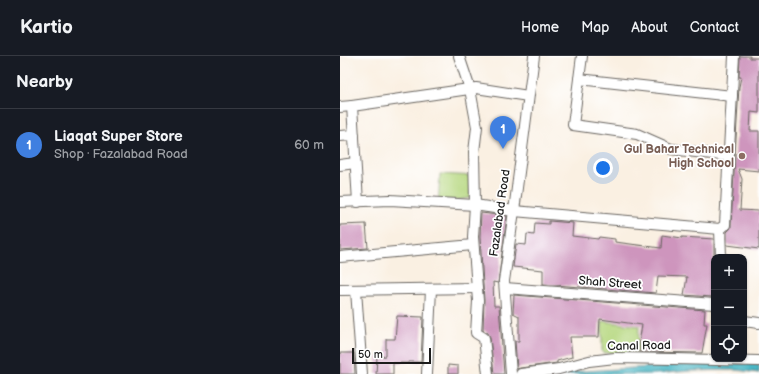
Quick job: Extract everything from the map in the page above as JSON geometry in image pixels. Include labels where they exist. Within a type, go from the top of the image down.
[{"type":"street","points":[[459,56],[470,89],[477,127],[474,152],[475,205],[473,238],[478,301],[476,333],[484,338],[488,374]]},
{"type":"street","name":"Fazalabad Road","points":[[511,374],[504,281],[534,56]]},
{"type":"street","points":[[582,56],[573,125],[637,134],[671,149],[729,156]]},
{"type":"street","points":[[340,202],[390,200],[475,205],[514,211],[720,229],[725,225],[734,56]]},
{"type":"street","points":[[580,78],[732,96]]},
{"type":"street","points":[[340,107],[476,88],[528,96]]},
{"type":"street","points":[[352,106],[358,202]]},
{"type":"street","points":[[340,136],[354,135]]},
{"type":"street","points":[[340,165],[355,163]]},
{"type":"street","points":[[720,229],[721,254]]},
{"type":"street","points":[[340,257],[473,245]]},
{"type":"street","points":[[427,374],[431,288]]},
{"type":"street","points":[[340,290],[477,288]]},
{"type":"street","name":"Shah Street","points":[[505,288],[711,304]]},
{"type":"street","points":[[356,290],[362,374]]},
{"type":"street","points":[[747,321],[759,323]]},
{"type":"street","name":"Canal Road","points":[[521,374],[558,369],[615,358],[759,361]]},
{"type":"green space","points":[[440,174],[475,176],[470,198],[438,203]]},
{"type":"green space","points":[[602,321],[639,326],[638,352],[603,353]]},
{"type":"water","points":[[713,363],[759,364],[759,373],[736,370],[689,371],[654,374],[538,374]]},
{"type":"building","points":[[740,56],[759,58],[759,113],[751,112],[750,131],[759,131],[759,171],[738,169],[742,179],[740,210],[759,211],[759,249],[727,245],[727,232],[731,228],[739,87],[741,77],[739,77]]},
{"type":"building","points":[[481,213],[507,216],[498,283],[493,282],[494,306],[499,306],[504,374],[494,374],[490,337],[488,333],[483,330],[484,300],[480,237]]},
{"type":"building","points":[[549,221],[573,223],[572,236],[615,239],[615,242],[661,248],[662,235],[682,238],[714,239],[714,254],[711,254],[711,297],[684,295],[687,277],[658,276],[656,293],[543,284],[543,270],[513,267],[516,244],[526,245],[527,234],[534,235],[535,223],[549,224]]},
{"type":"building","points":[[366,224],[368,248],[340,250],[340,225]]},
{"type":"building","points":[[514,295],[705,310],[704,324],[707,324],[702,353],[639,352],[642,325],[600,319],[599,337],[570,337],[572,357],[557,361],[557,363],[517,369],[515,341],[519,341],[519,316],[513,313]]},
{"type":"building","points":[[397,316],[423,317],[421,362],[393,363],[393,374],[376,374],[377,357],[386,356],[386,339],[395,339]]},
{"type":"building","points":[[340,353],[354,353],[355,374],[340,374]]},
{"type":"building","points":[[448,365],[458,366],[458,374],[448,374]]},
{"type":"place","name":"Liaqat Super Store","points":[[503,149]]},
{"type":"place","name":"Gul Bahar Technical High School","points":[[742,156]]}]
